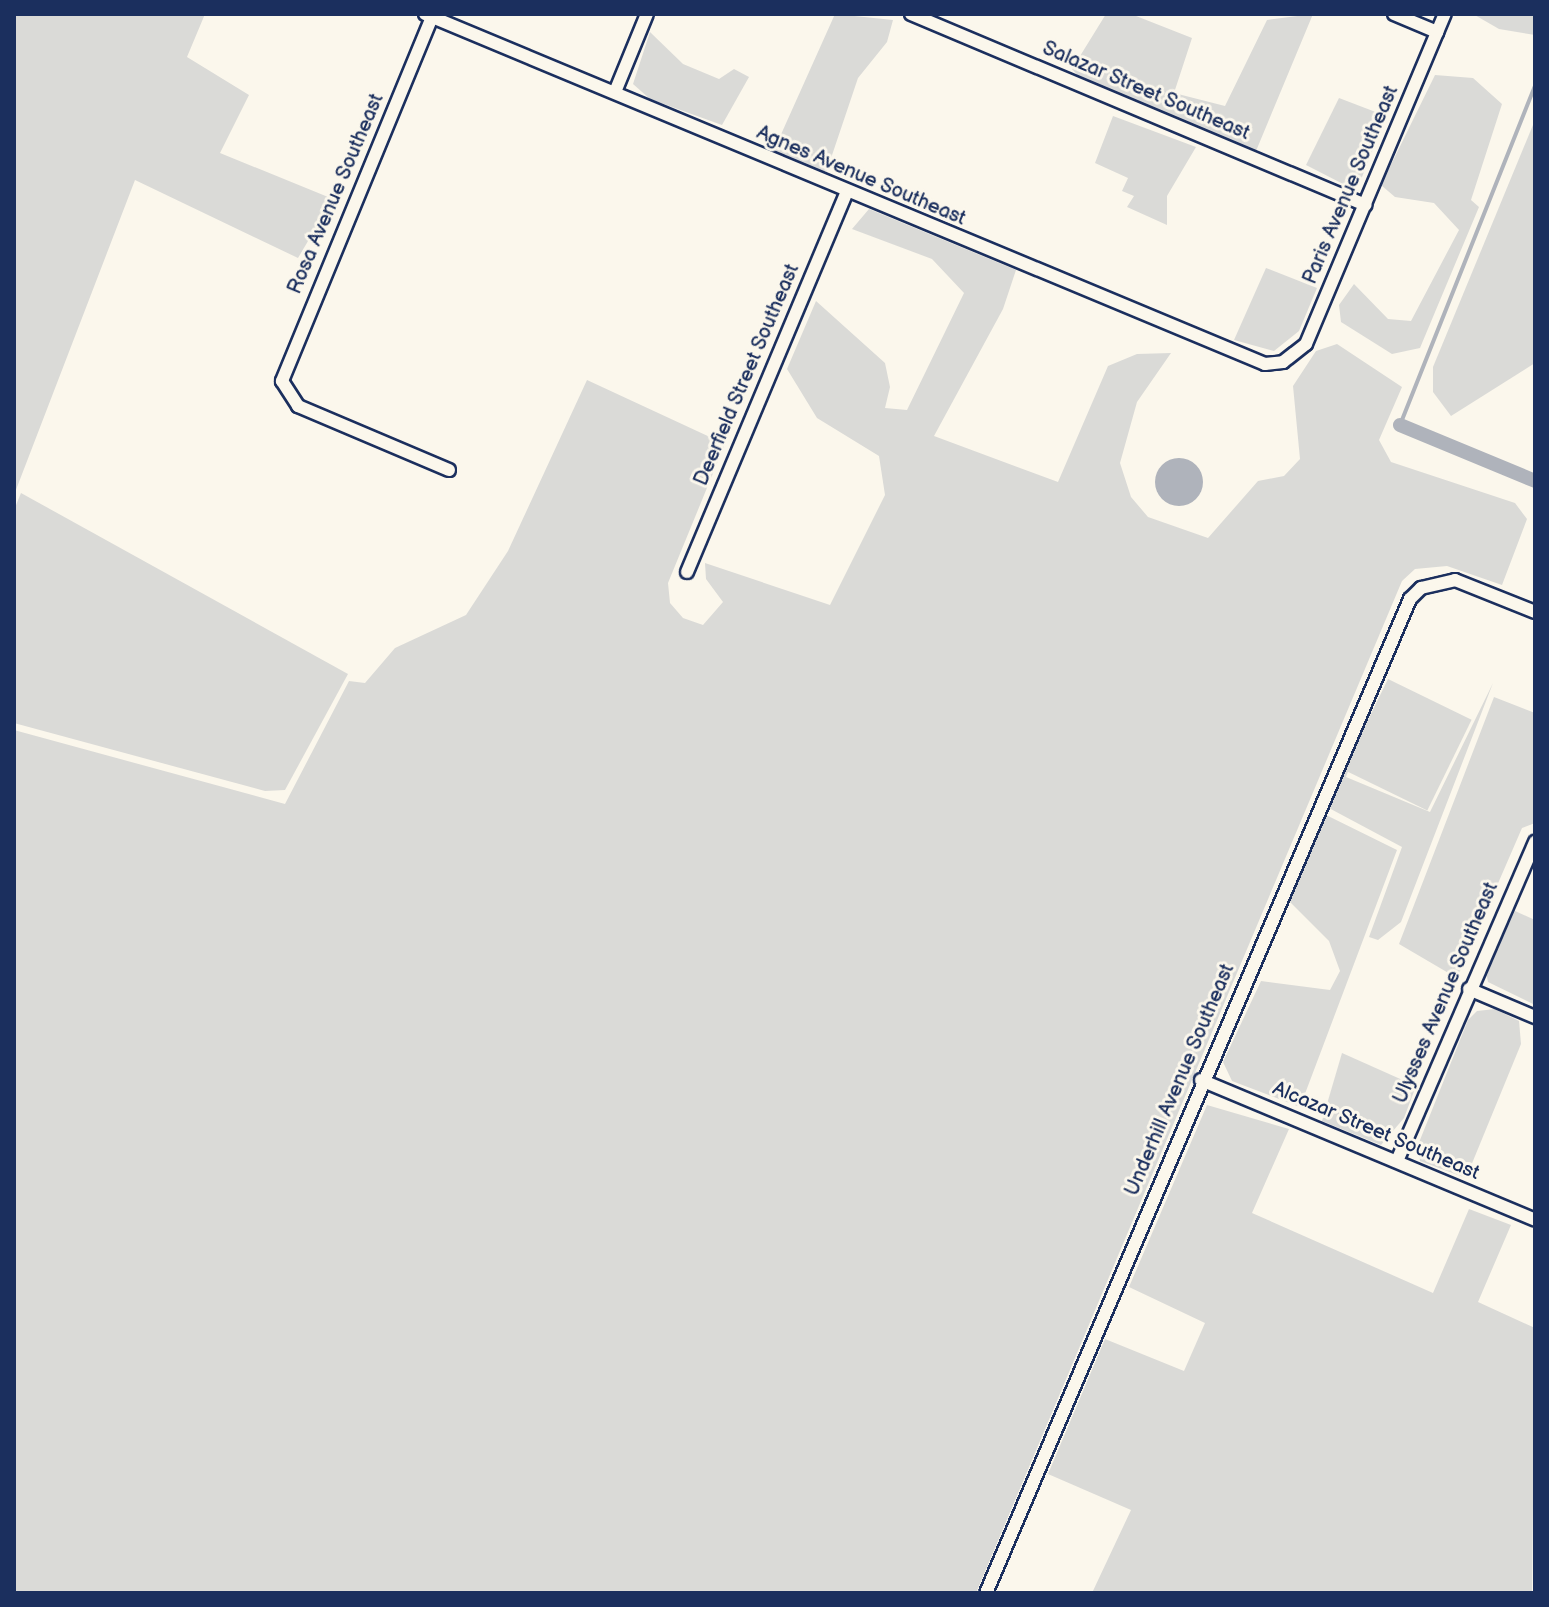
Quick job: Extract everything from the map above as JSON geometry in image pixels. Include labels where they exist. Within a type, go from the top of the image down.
[{"type":"street","points":[[615,92],[647,14]]},
{"type":"street","name":"Salazar Street Southeast","points":[[911,14],[1365,205]]},
{"type":"street","points":[[1394,14],[1437,32]]},
{"type":"street","name":"Paris Avenue Southeast","points":[[1283,362],[1306,344],[1445,14]]},
{"type":"street","name":"Agnes Avenue Southeast","points":[[429,16],[1247,359],[1283,362]]},
{"type":"street","name":"Rosa Avenue Southeast","points":[[429,16],[283,372],[283,389],[298,406],[449,470]]},
{"type":"street","name":"Deerfield Street Southeast","points":[[687,572],[846,193]]},
{"type":"street","name":"Underhill Avenue Southeast","points":[[986,1593],[1201,1080],[1410,599],[1421,588],[1455,580],[1535,612]]},
{"type":"street","name":"Ulysses Avenue Southeast","points":[[1397,1161],[1535,842]]},
{"type":"street","points":[[1469,989],[1535,1017]]},
{"type":"street","name":"Alcazar Street Southeast","points":[[1201,1080],[1535,1220]]},
{"type":"shaded area","points":[[14,14],[205,14],[187,57],[249,95],[220,153],[333,199],[298,258],[135,180],[14,495]]},
{"type":"shaded area","points":[[835,14],[893,20],[887,42],[858,78],[826,173],[774,150]]},
{"type":"shaded area","points":[[1106,14],[1131,14],[1192,38],[1174,93],[1225,106],[1267,20],[1313,14],[1256,151],[1082,80],[1072,69]]},
{"type":"shaded area","points":[[1473,14],[1535,14],[1535,35],[1499,29]]},
{"type":"shaded area","points":[[650,32],[683,64],[719,79],[734,69],[749,77],[722,125],[650,99],[633,84]]},
{"type":"shaded area","points":[[1435,75],[1473,78],[1502,104],[1471,200],[1479,207],[1420,348],[1392,354],[1341,322],[1339,305],[1354,284],[1388,319],[1411,321],[1459,230],[1434,203],[1395,197],[1381,185]]},
{"type":"shaded area","points":[[1339,98],[1386,116],[1362,177],[1349,187],[1306,165]]},
{"type":"shaded area","points":[[1113,116],[1196,147],[1167,196],[1167,225],[1127,207],[1134,196],[1122,191],[1128,178],[1095,163]]},
{"type":"shaded area","points":[[1535,120],[1535,363],[1451,416],[1433,392],[1433,367]]},
{"type":"shaded area","points":[[869,209],[1016,270],[1003,309],[934,436],[1058,482],[1108,366],[1137,354],[1171,353],[1137,402],[1120,463],[1131,497],[1148,517],[1208,538],[1258,481],[1284,476],[1300,459],[1293,386],[1316,351],[1337,344],[1402,387],[1379,440],[1391,462],[1515,503],[1527,519],[1502,585],[1447,566],[1415,569],[1402,581],[976,1593],[14,1593],[14,730],[285,804],[349,681],[365,683],[395,648],[466,615],[508,551],[587,380],[725,444],[668,583],[670,603],[683,618],[703,625],[723,602],[706,579],[705,563],[830,605],[885,495],[879,456],[817,418],[787,369],[816,301],[885,363],[890,387],[885,408],[907,410],[964,293],[932,259],[852,229]]},
{"type":"shaded area","points":[[1266,268],[1317,288],[1299,331],[1274,351],[1234,340]]},
{"type":"shaded area","points":[[1179,458],[1196,465],[1203,482],[1196,499],[1179,506],[1162,499],[1155,482],[1162,465]]},
{"type":"shaded area","points":[[21,493],[348,674],[285,790],[265,791],[14,723],[14,510]]},
{"type":"shaded area","points":[[1388,679],[1472,720],[1427,811],[1344,770]]},
{"type":"shaded area","points":[[1493,683],[1401,922],[1378,940],[1369,937],[1402,847],[1327,807],[1373,703],[1346,777],[1430,812]]},
{"type":"shaded area","points":[[1494,697],[1535,713],[1535,823],[1522,828],[1457,978],[1399,944]]},
{"type":"shaded area","points":[[1322,813],[1397,850],[1300,1107],[1232,1081],[1223,1062],[1261,981],[1330,990],[1340,971],[1329,941],[1287,899]]},
{"type":"shaded area","points":[[1515,911],[1535,920],[1535,1005],[1488,982],[1486,972]]},
{"type":"shaded area","points":[[1495,1009],[1519,1021],[1521,1044],[1466,1178],[1420,1161],[1418,1145],[1468,1020],[1477,1011]]},
{"type":"shaded area","points":[[1342,1053],[1416,1086],[1404,1118],[1381,1145],[1322,1121]]},
{"type":"shaded area","points":[[1207,1105],[1289,1129],[1252,1213],[1433,1293],[1469,1209],[1511,1225],[1478,1302],[1535,1328],[1532,1593],[1092,1593],[1131,1510],[1048,1474],[1105,1339],[1184,1371],[1205,1323],[1129,1287]]},
{"type":"waterway","points":[[1400,425],[1535,86]]},
{"type":"waterway","points":[[1400,425],[1535,481]]}]
